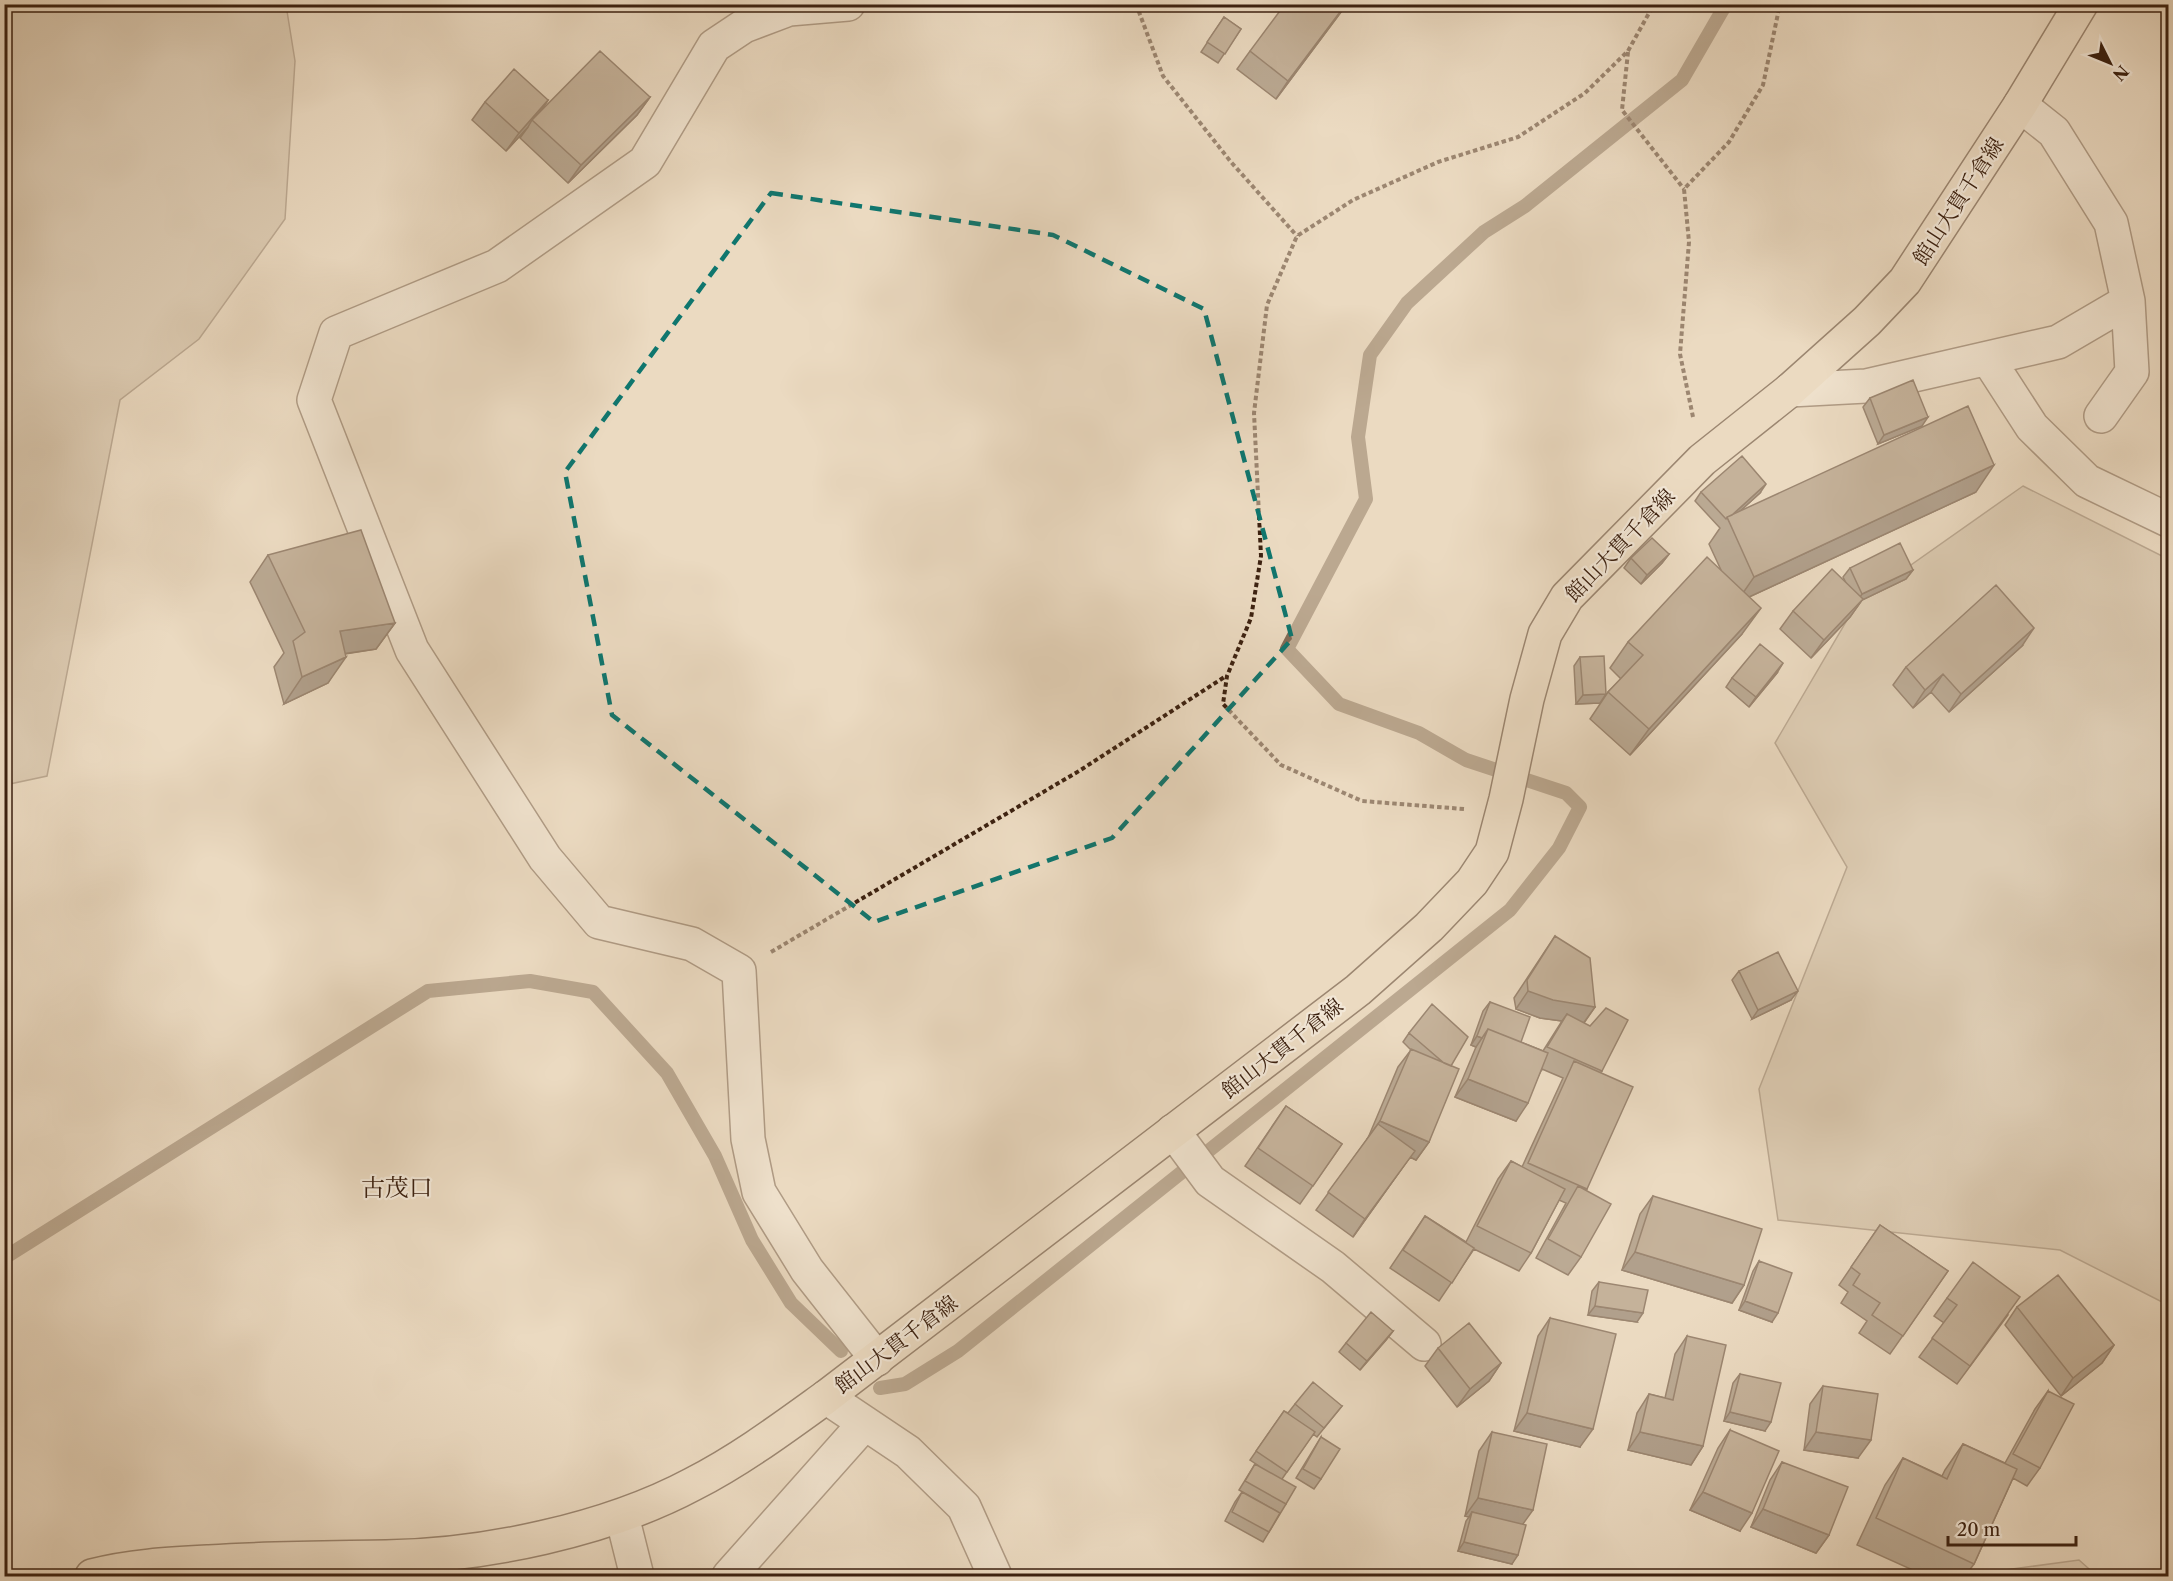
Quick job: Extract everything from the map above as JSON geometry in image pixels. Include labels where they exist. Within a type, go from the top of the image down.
[{"type":"main road","name":"館山大貫千倉線","points":[[92,1576],[111,1571],[178,1570],[340,1556],[386,1557],[449,1554],[532,1539],[622,1516],[693,1485],[754,1448],[826,1397],[1358,990],[1429,927],[1472,882],[1492,852],[1505,805],[1527,699],[1545,634],[1567,597],[1702,460],[1790,390],[1867,321],[1905,281],[2020,105],[2080,4]]},
{"type":"street","points":[[849,4],[789,9],[744,26],[714,46],[645,162],[497,266],[336,333],[314,400],[412,650],[545,858],[599,921],[692,944],[739,971],[748,1139],[759,1192],[807,1270],[877,1359]]},
{"type":"street","points":[[2020,105],[2054,132],[2111,223],[2128,301],[2132,372],[2102,416]]},
{"type":"street","points":[[1790,390],[1866,386],[2058,342],[2128,301]]},
{"type":"street","points":[[1988,359],[2032,427],[2087,481],[2169,520]]},
{"type":"street","points":[[1173,1131],[1210,1181],[1334,1267],[1424,1344]]},
{"type":"street","points":[[826,1397],[908,1452],[964,1507],[995,1576]]},
{"type":"street","points":[[729,1576],[866,1423]]},
{"type":"street","points":[[622,1516],[637,1576]]},
{"type":"street","points":[[340,1556],[366,1576]]},
{"type":"path","points":[[1136,4],[1163,76],[1231,162],[1297,236]]},
{"type":"path","points":[[1505,805],[1362,801],[1281,765],[1223,704],[1227,676],[1251,618],[1261,556],[1254,413],[1267,305],[1297,236],[1353,200],[1438,162],[1518,137],[1585,93],[1628,51],[1654,4]]},
{"type":"path","points":[[1684,189],[1730,142],[1763,85],[1780,4]]},
{"type":"path","points":[[1628,51],[1622,110],[1684,189],[1689,242],[1680,354],[1702,460]]},
{"type":"path","points":[[739,971],[1079,771],[1227,676]]},
{"type":"highlighted area","points":[[771,193],[1053,235],[1204,309],[1292,639],[1112,838],[874,922],[612,715],[565,472]]},
{"type":"shaded area","points":[[4,5],[286,5],[295,61],[285,219],[199,339],[120,400],[47,776],[5,785]]},
{"type":"shaded area","points":[[2023,486],[2168,559],[2168,1305],[2060,1250],[1778,1220],[1759,1089],[1847,867],[1775,743],[1857,603]]},
{"type":"shaded area","points":[[2079,1560],[2097,1576],[1961,1576]]},
{"type":"building","points":[[1285,4],[1346,4],[1288,81],[1250,51]]},
{"type":"building","points":[[1224,17],[1241,29],[1225,54],[1207,42]]},
{"type":"building","points":[[600,51],[650,97],[581,165],[532,120]]},
{"type":"building","points":[[514,69],[548,100],[519,133],[485,102]]},
{"type":"building","points":[[1913,380],[1928,417],[1884,435],[1870,398]]},
{"type":"building","points":[[1968,406],[1994,465],[1754,577],[1727,517]]},
{"type":"building","points":[[1742,456],[1766,484],[1726,519],[1701,492]]},
{"type":"building","points":[[361,530],[395,623],[340,631],[346,657],[302,677],[293,641],[305,632],[268,555]]},
{"type":"building","points":[[1652,538],[1669,554],[1647,575],[1631,558]]},
{"type":"building","points":[[1900,543],[1913,570],[1862,594],[1850,568]]},
{"type":"building","points":[[1707,557],[1761,608],[1649,729],[1608,692],[1643,655],[1628,642]]},
{"type":"building","points":[[1832,569],[1863,599],[1824,640],[1793,611]]},
{"type":"building","points":[[1996,585],[2034,628],[1961,694],[1943,674],[1925,690],[1906,667]]},
{"type":"building","points":[[1760,644],[1783,663],[1756,697],[1732,678]]},
{"type":"building","points":[[1604,656],[1606,694],[1583,695],[1580,657]]},
{"type":"building","points":[[1555,936],[1590,958],[1595,1007],[1553,1000],[1528,991],[1527,980]]},
{"type":"building","points":[[1778,952],[1798,991],[1758,1010],[1739,971]]},
{"type":"building","points":[[1490,1002],[1530,1017],[1521,1042],[1488,1029],[1482,1038],[1477,1036]]},
{"type":"building","points":[[1432,1004],[1468,1037],[1451,1066],[1444,1063],[1409,1033]]},
{"type":"building","points":[[1606,1008],[1628,1020],[1602,1071],[1547,1047],[1567,1014],[1590,1026]]},
{"type":"building","points":[[1488,1029],[1548,1053],[1528,1103],[1468,1079]]},
{"type":"building","points":[[1411,1049],[1459,1069],[1429,1142],[1380,1121]]},
{"type":"building","points":[[1574,1061],[1633,1087],[1587,1189],[1528,1163]]},
{"type":"building","points":[[1286,1106],[1342,1144],[1313,1186],[1258,1148]]},
{"type":"building","points":[[1378,1124],[1415,1151],[1365,1219],[1328,1192]]},
{"type":"building","points":[[1511,1161],[1565,1189],[1531,1253],[1477,1226]]},
{"type":"building","points":[[1578,1186],[1611,1204],[1581,1257],[1548,1239]]},
{"type":"building","points":[[1653,1196],[1762,1229],[1744,1285],[1635,1252]]},
{"type":"building","points":[[1425,1216],[1474,1248],[1452,1283],[1403,1250]]},
{"type":"building","points":[[1880,1225],[1948,1271],[1903,1336],[1872,1315],[1880,1303],[1853,1285],[1860,1274],[1851,1267]]},
{"type":"building","points":[[1759,1261],[1792,1273],[1778,1313],[1745,1301]]},
{"type":"building","points":[[1973,1262],[2020,1297],[1970,1366],[1932,1338],[1957,1305],[1947,1298]]},
{"type":"building","points":[[2058,1275],[2114,1345],[2073,1378],[2017,1307]]},
{"type":"building","points":[[1599,1282],[1648,1290],[1643,1313],[1595,1306]]},
{"type":"building","points":[[1371,1312],[1393,1331],[1367,1361],[1346,1343]]},
{"type":"building","points":[[1550,1318],[1616,1334],[1593,1429],[1527,1413]]},
{"type":"building","points":[[1469,1323],[1501,1363],[1470,1389],[1438,1348]]},
{"type":"building","points":[[1687,1336],[1726,1345],[1703,1446],[1640,1432],[1649,1394],[1673,1400]]},
{"type":"building","points":[[1740,1374],[1781,1383],[1771,1422],[1730,1412]]},
{"type":"building","points":[[1313,1382],[1342,1406],[1324,1428],[1295,1404]]},
{"type":"building","points":[[1823,1386],[1878,1394],[1871,1440],[1816,1432]]},
{"type":"building","points":[[2048,1391],[2074,1404],[2040,1468],[2013,1454]]},
{"type":"building","points":[[1284,1411],[1315,1432],[1287,1472],[1256,1451]]},
{"type":"building","points":[[1730,1430],[1779,1451],[1752,1513],[1703,1492]]},
{"type":"building","points":[[1492,1432],[1547,1444],[1533,1510],[1478,1498]]},
{"type":"building","points":[[1321,1437],[1340,1449],[1321,1479],[1303,1469]]},
{"type":"building","points":[[1963,1444],[2017,1469],[1974,1564],[1876,1518],[1903,1458],[1947,1479]]},
{"type":"building","points":[[1782,1462],[1848,1487],[1829,1535],[1763,1509]]},
{"type":"building","points":[[1255,1464],[1296,1487],[1286,1504],[1245,1481]]},
{"type":"building","points":[[1242,1492],[1280,1513],[1269,1532],[1232,1512]]},
{"type":"building","points":[[1472,1512],[1526,1525],[1518,1555],[1464,1542]]},
{"type":"waterway","points":[[880,1388],[905,1384],[958,1351],[1510,910],[1559,848],[1580,807],[1566,793],[1466,760],[1419,733],[1339,704],[1287,649],[1366,499],[1358,437],[1370,355],[1407,303],[1484,232],[1525,206],[1682,80],[1726,4]]},
{"type":"waterway","points":[[4,1258],[428,991],[530,981],[593,992],[667,1073],[715,1156],[752,1240],[791,1303],[841,1351]]},
{"type":"district","name":"古茂口","points":[[397,1187]]}]
